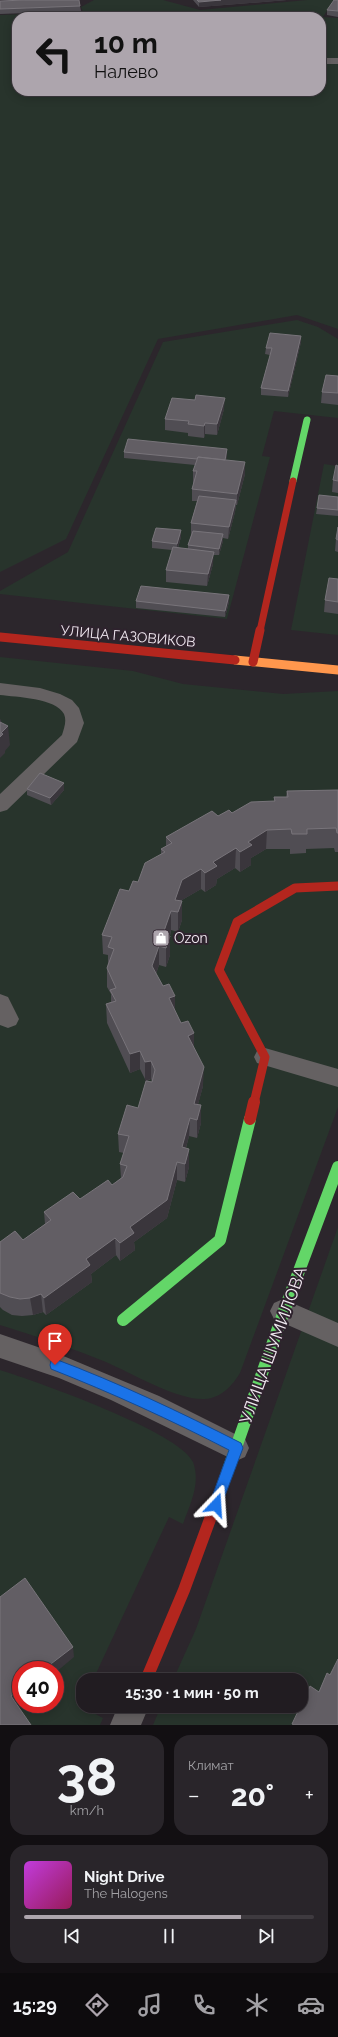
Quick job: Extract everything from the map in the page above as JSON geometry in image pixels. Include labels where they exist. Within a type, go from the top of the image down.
[{"type":"street","points":[[326,61],[338,61]]},
{"type":"street","points":[[253,662],[307,420]]},
{"type":"street","name":"УЛИЦА ГАЗОВИКОВ","points":[[0,637],[338,670]]},
{"type":"street","points":[[0,689],[39,693],[58,699],[70,709],[75,723],[70,738],[0,805]]},
{"type":"street","points":[[123,1320],[220,1240],[265,1057],[219,970],[237,922],[295,888],[338,886]]},
{"type":"street","points":[[265,1057],[338,1078]]},
{"type":"street","name":"УЛИЦА ШУМИЛОВА","points":[[149,1673],[174,1619],[284,1311],[338,1167]]},
{"type":"street","points":[[284,1311],[338,1335]]},
{"type":"street","points":[[0,1346],[97,1381],[167,1412],[236,1448]]},
{"type":"street","points":[[125,1725],[131,1713]]},
{"type":"shaded area","points":[[94,0],[163,0],[200,10],[307,0],[334,0],[326,12],[83,12],[81,7]]},
{"type":"shaded area","points":[[0,15],[12,15],[12,96],[326,96],[326,17],[338,18],[338,329],[297,315],[158,339],[66,539],[0,572]]},
{"type":"shaded area","points":[[297,320],[318,327],[338,339],[338,418],[274,411],[262,456],[270,457],[227,619],[0,594],[0,591],[68,552],[163,342]]},
{"type":"shaded area","points":[[338,461],[338,635],[291,630],[324,464],[337,466]]},
{"type":"shaded area","points":[[0,657],[133,671],[183,684],[283,694],[338,691],[338,1107],[240,1373],[226,1390],[211,1398],[205,1399],[182,1396],[141,1379],[106,1362],[53,1342],[0,1325]]},
{"type":"shaded area","points":[[338,1227],[338,1725],[153,1725],[158,1713],[308,1713],[308,1673],[176,1673],[196,1629]]},
{"type":"shaded area","points":[[0,1370],[73,1396],[135,1423],[162,1437],[182,1450],[193,1462],[196,1478],[194,1494],[183,1524],[169,1517],[96,1673],[76,1673],[76,1713],[93,1713],[103,1718],[100,1725],[0,1725]]},
{"type":"building","points":[[79,0],[80,6],[0,9],[0,1]]},
{"type":"building","points":[[197,0],[221,0],[199,2]]},
{"type":"building","points":[[334,0],[338,0],[338,11],[327,10]]},
{"type":"building","points":[[270,333],[301,336],[288,391],[261,388],[272,348],[266,348]]},
{"type":"building","points":[[326,375],[338,376],[338,393],[322,392]]},
{"type":"building","points":[[196,395],[225,398],[217,424],[205,423],[204,426],[188,424],[189,421],[165,419],[172,398],[195,400]]},
{"type":"building","points":[[128,439],[227,449],[225,460],[198,457],[197,459],[124,452]]},
{"type":"building","points":[[198,457],[245,462],[237,494],[192,489],[197,471],[193,471]]},
{"type":"building","points":[[336,465],[338,466],[338,481],[333,480]]},
{"type":"building","points":[[319,495],[338,497],[338,510],[317,508]]},
{"type":"building","points":[[199,496],[236,500],[229,527],[191,523]]},
{"type":"building","points":[[338,527],[338,540],[336,539]]},
{"type":"building","points":[[156,528],[181,530],[177,544],[152,541]]},
{"type":"building","points":[[193,531],[223,534],[219,549],[188,545]]},
{"type":"building","points":[[173,547],[214,552],[208,574],[166,570]]},
{"type":"building","points":[[329,578],[338,579],[338,602],[325,600]]},
{"type":"building","points":[[141,586],[229,595],[225,611],[136,601]]},
{"type":"building","points":[[0,722],[8,726],[1,733],[3,734],[0,737]]},
{"type":"building","points":[[40,773],[64,783],[50,798],[27,789]]},
{"type":"building","points":[[338,790],[338,833],[336,828],[307,829],[307,834],[292,834],[291,829],[267,830],[248,842],[252,845],[240,852],[236,848],[213,862],[217,866],[205,873],[201,869],[182,880],[175,900],[182,901],[178,912],[171,911],[163,934],[170,936],[166,948],[159,946],[152,966],[163,986],[169,984],[175,996],[169,998],[181,1023],[188,1021],[194,1033],[188,1036],[204,1067],[194,1104],[201,1105],[197,1120],[190,1118],[182,1147],[189,1149],[185,1164],[177,1162],[167,1200],[130,1227],[134,1233],[120,1243],[115,1238],[86,1259],[90,1265],[44,1298],[41,1294],[30,1298],[20,1299],[0,1293],[0,1242],[15,1231],[23,1240],[51,1220],[44,1212],[73,1192],[80,1199],[108,1180],[112,1185],[123,1177],[127,1166],[120,1164],[129,1136],[118,1134],[127,1105],[138,1108],[146,1081],[152,1082],[155,1070],[151,1061],[145,1062],[140,1051],[130,1054],[106,1004],[116,1001],[110,990],[116,988],[107,968],[114,949],[108,947],[112,937],[102,935],[120,889],[129,891],[133,881],[138,882],[145,863],[165,852],[161,849],[172,843],[166,837],[212,811],[218,816],[229,810],[232,813],[251,802],[275,801],[274,797],[288,797],[287,791]]},
{"type":"building","points":[[25,1578],[73,1647],[55,1661],[12,1661],[12,1713],[23,1713],[31,1725],[0,1725],[0,1597]]},
{"type":"building","points":[[338,1659],[338,1725],[292,1724],[297,1713],[308,1713],[308,1690],[310,1686],[319,1692],[327,1673],[330,1675]]},
{"type":"traffic: fast","points":[[293,481],[307,420]]},
{"type":"traffic: fast","points":[[123,1320],[220,1240],[250,1119]]},
{"type":"traffic: fast","points":[[227,1473],[284,1311],[338,1167]]},
{"type":"traffic: slow","points":[[235,660],[338,670]]},
{"type":"traffic: jam","points":[[253,662],[293,481]]},
{"type":"traffic: jam","points":[[0,637],[235,660]]},
{"type":"traffic: jam","points":[[250,1119],[265,1057],[219,970],[237,922],[295,888],[338,886]]},
{"type":"traffic: jam","points":[[149,1673],[184,1590],[227,1473]]},
{"type":"place","name":"Ozon","points":[[161,938]]},
{"type":"route","points":[[55,1365],[97,1381],[167,1412],[236,1448],[216,1505]]}]
